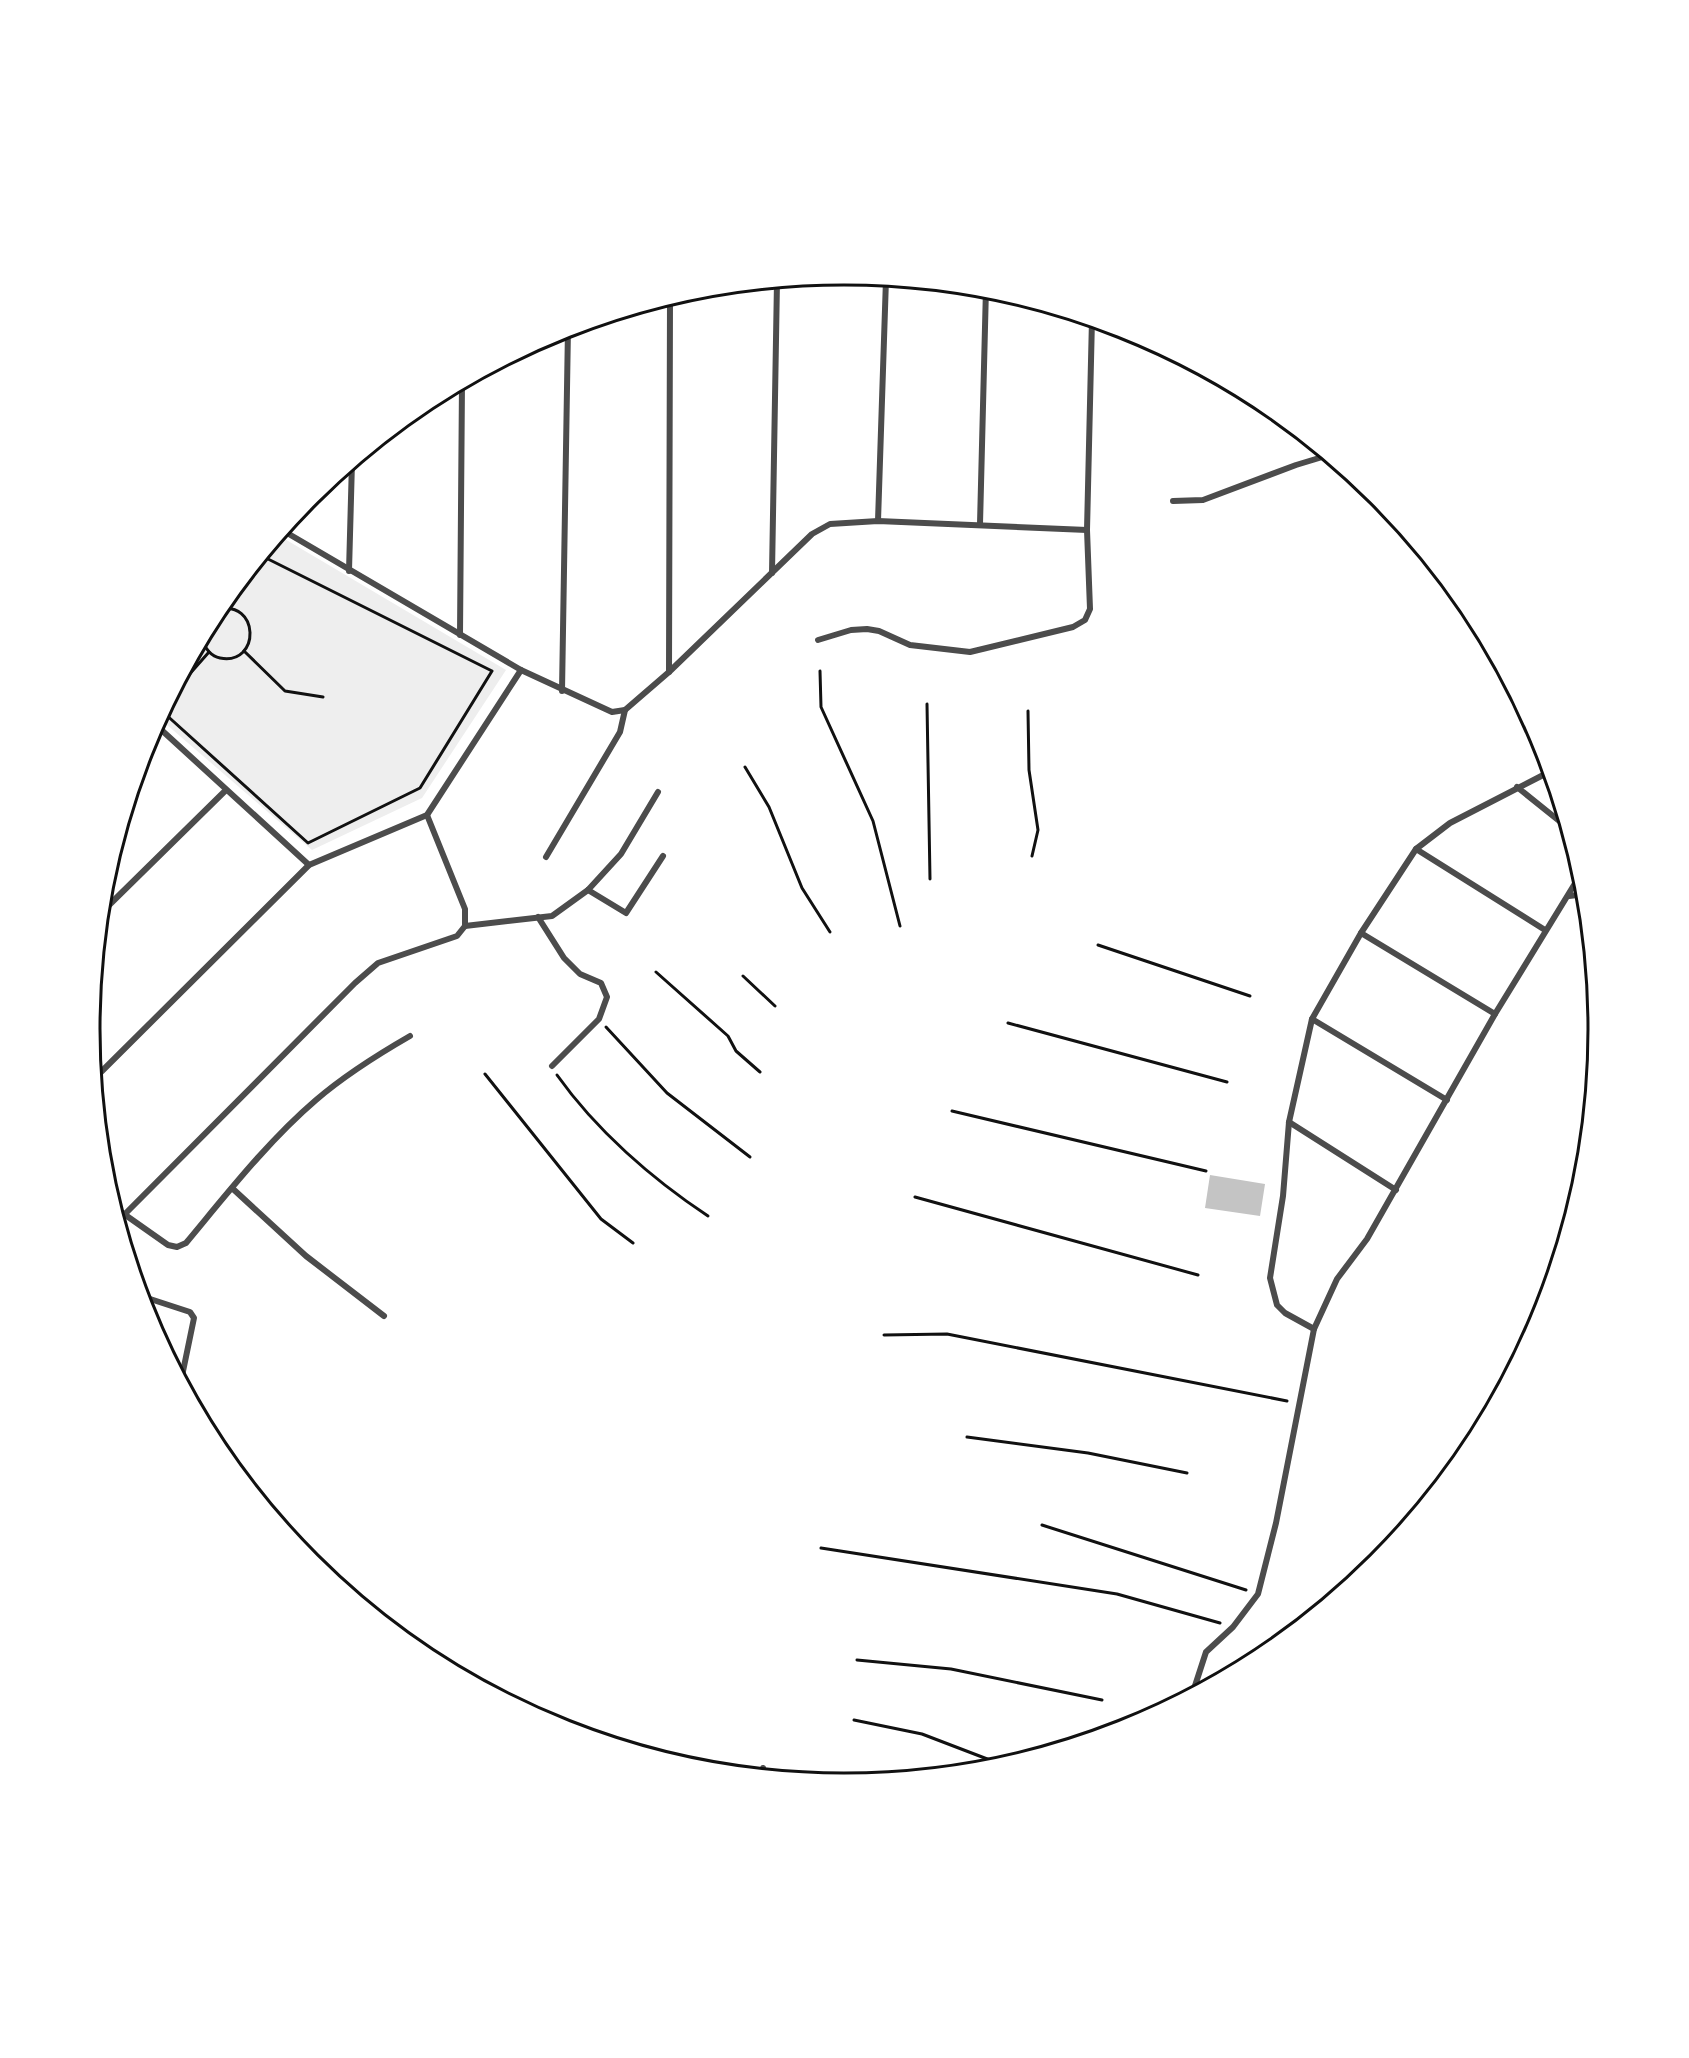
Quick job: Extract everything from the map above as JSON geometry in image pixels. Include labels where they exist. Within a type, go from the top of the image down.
[{"type":"street","points":[[878,521],[885,287]]},
{"type":"street","points":[[772,573],[777,289]]},
{"type":"street","points":[[980,524],[986,298]]},
{"type":"street","points":[[669,672],[670,306]]},
{"type":"street","points":[[818,640],[851,630],[867,629],[879,631],[910,645],[970,651],[1073,627],[1085,620],[1090,609],[1087,530],[1092,327]]},
{"type":"street","points":[[562,691],[568,339]]},
{"type":"street","points":[[460,635],[462,392]]},
{"type":"street","points":[[1173,501],[1203,500],[1320,458]]},
{"type":"street","points":[[349,571],[352,472]]},
{"type":"street","points":[[289,534],[521,670],[600,709],[612,712],[624,710],[669,672],[812,534],[830,524],[878,521],[1087,530]]},
{"type":"street","points":[[102,1071],[309,865],[427,815],[521,670]]},
{"type":"street","points":[[546,857],[620,732],[624,710]]},
{"type":"street","points":[[163,731],[309,865]]},
{"type":"street","points":[[1314,1329],[1285,1313],[1276,1305],[1270,1278],[1283,1196],[1289,1122],[1312,1019],[1360,933],[1416,849],[1450,823],[1543,775]]},
{"type":"street","points":[[1517,787],[1558,820]]},
{"type":"street","points":[[112,902],[226,790]]},
{"type":"street","points":[[124,1214],[354,983],[378,963],[456,936],[465,926],[552,916],[588,890],[621,854],[658,792]]},
{"type":"street","points":[[427,815],[465,909],[465,926]]},
{"type":"street","points":[[1416,849],[1545,930]]},
{"type":"street","points":[[588,890],[626,912],[663,856]]},
{"type":"street","points":[[1196,1684],[1206,1653],[1233,1627],[1258,1594],[1276,1523],[1314,1329],[1336,1278],[1367,1239],[1495,1014],[1545,930],[1574,886]]},
{"type":"street","points":[[1569,896],[1576,895]]},
{"type":"street","points":[[538,917],[564,958],[580,974],[595,980],[605,988],[607,997],[599,1019],[552,1066]]},
{"type":"street","points":[[1360,933],[1495,1014]]},
{"type":"street","points":[[1312,1019],[1447,1100]]},
{"type":"street","points":[[126,1221],[168,1245],[177,1247],[186,1243],[231,1188],[315,1101],[363,1064],[410,1036]]},
{"type":"street","points":[[1289,1122],[1396,1190]]},
{"type":"street","points":[[231,1188],[306,1256],[384,1316]]},
{"type":"street","points":[[152,1300],[190,1312],[194,1318],[183,1370]]},
{"type":"path","points":[[169,717],[308,843],[420,788],[492,671],[268,559]]},
{"type":"path","points":[[206,647],[215,656],[231,658],[244,651],[251,636],[248,621],[235,610],[230,610]]},
{"type":"path","points":[[244,651],[285,691],[323,697]]},
{"type":"path","points":[[193,670],[209,652]]},
{"type":"path","points":[[820,671],[821,707],[873,821],[900,926]]},
{"type":"path","points":[[927,704],[930,879]]},
{"type":"path","points":[[1028,711],[1029,770],[1038,830],[1032,856]]},
{"type":"path","points":[[745,767],[769,807],[802,888],[830,932]]},
{"type":"path","points":[[1098,945],[1250,996]]},
{"type":"path","points":[[656,972],[711,1024],[728,1036],[736,1051],[760,1072]]},
{"type":"path","points":[[743,976],[775,1006]]},
{"type":"path","points":[[599,1019],[667,1093],[750,1157]]},
{"type":"path","points":[[1008,1023],[1227,1082]]},
{"type":"path","points":[[552,1066],[592,1118],[671,1192],[708,1216]]},
{"type":"path","points":[[484,1074],[601,1219],[633,1243]]},
{"type":"path","points":[[952,1111],[1206,1171]]},
{"type":"path","points":[[915,1197],[1198,1275]]},
{"type":"path","points":[[884,1335],[947,1334],[1300,1403]]},
{"type":"path","points":[[967,1437],[1088,1453],[1187,1473]]},
{"type":"path","points":[[1042,1526],[1258,1594]]},
{"type":"path","points":[[821,1548],[1117,1594],[1233,1627]]},
{"type":"path","points":[[857,1660],[951,1670],[1102,1700]]},
{"type":"path","points":[[854,1720],[922,1734],[987,1760]]},
{"type":"shaded area","points":[[284,539],[506,670],[422,798],[312,850],[166,724],[200,657],[226,616]]},
{"type":"building","points":[[1210,1175],[1265,1184],[1260,1216],[1205,1208]]}]
